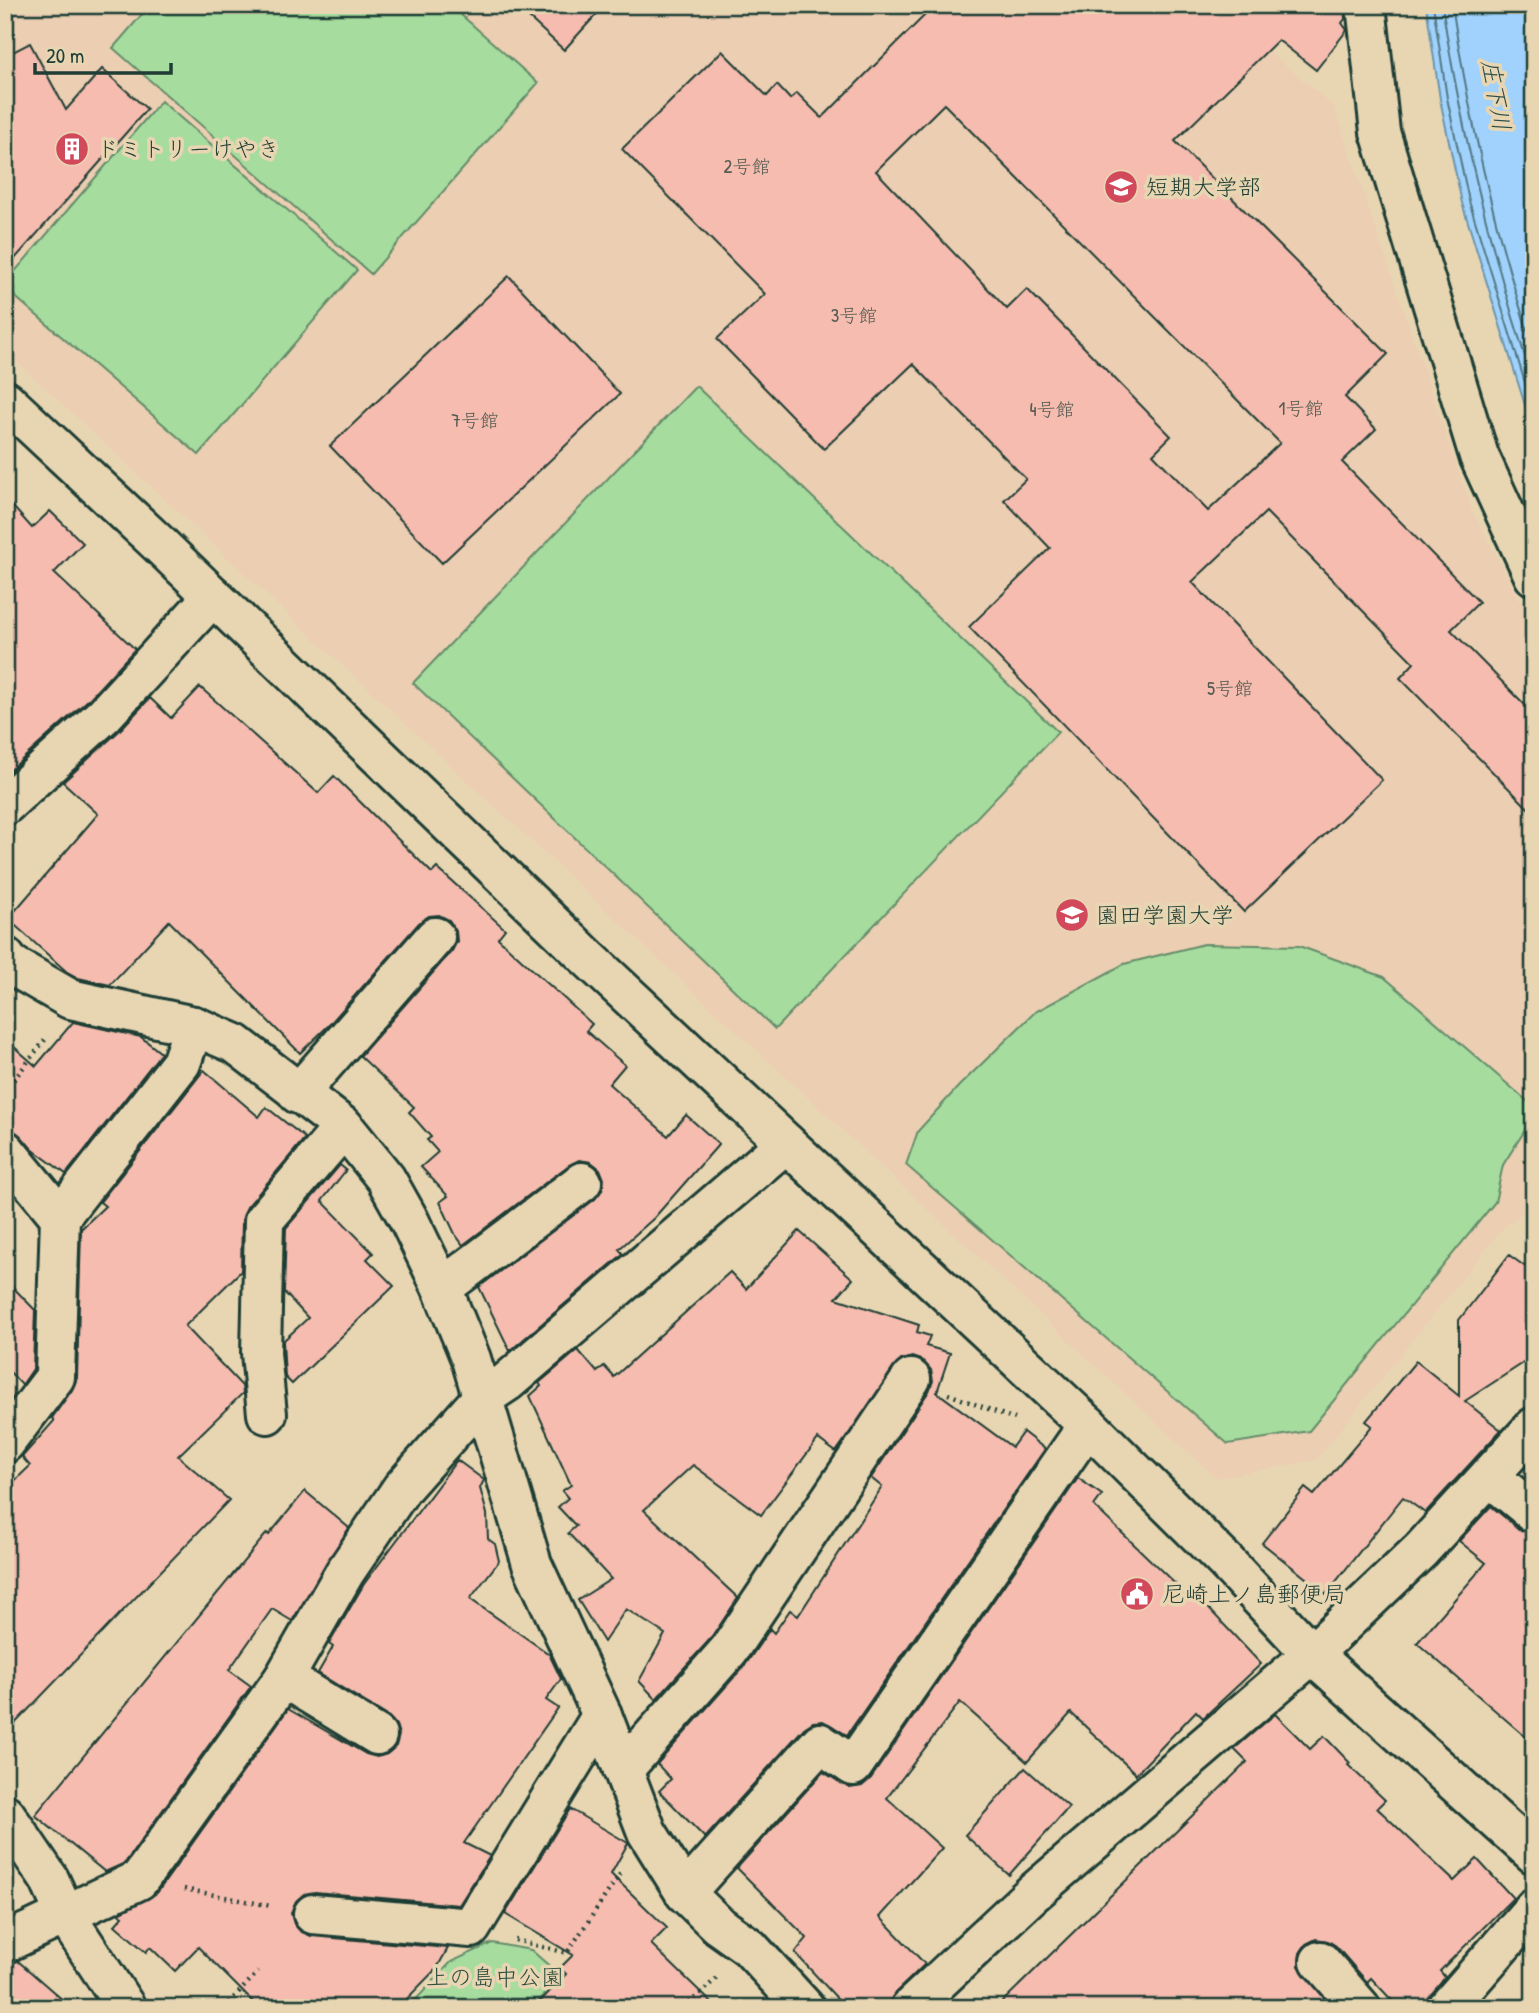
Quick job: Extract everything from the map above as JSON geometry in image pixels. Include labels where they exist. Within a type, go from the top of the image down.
[{"type":"street","points":[[1366,5],[1380,132],[1479,456],[1534,576]]},
{"type":"street","points":[[5,400],[213,596],[580,950],[1088,1425],[1226,1562],[1312,1654],[1534,1854]]},
{"type":"street","points":[[5,805],[104,715],[213,596]]},
{"type":"street","points":[[298,1094],[435,937]]},
{"type":"street","points":[[5,957],[10,964],[70,999],[194,1026],[236,1044],[344,1127],[386,1179],[410,1220],[471,1359],[480,1400],[531,1564],[602,1714],[647,1832],[685,1893],[718,1925],[749,1947],[804,2008]]},
{"type":"street","points":[[5,1443],[55,1377],[60,1217],[181,1063],[194,1026]]},
{"type":"street","points":[[267,1414],[261,1353],[264,1220],[344,1127]]},
{"type":"street","points":[[5,1943],[139,1880],[284,1678],[345,1572],[402,1488],[480,1400],[507,1382],[786,1143]]},
{"type":"street","points":[[5,1150],[60,1217]]},
{"type":"street","points":[[442,1288],[582,1182]]},
{"type":"street","points":[[623,1770],[729,1650],[911,1380]]},
{"type":"street","points":[[685,1893],[820,1743],[853,1766],[1088,1425]]},
{"type":"street","points":[[911,2008],[1032,1895],[1312,1654],[1421,1549],[1534,1427]]},
{"type":"street","points":[[1489,1476],[1534,1513]]},
{"type":"street","points":[[284,1678],[377,1735]]},
{"type":"street","points":[[313,1914],[471,1928],[602,1714]]},
{"type":"street","points":[[5,1814],[49,1879],[66,1916],[126,2008]]},
{"type":"street","points":[[1447,2008],[1534,1908]]},
{"type":"street","points":[[1320,1961],[1361,2008]]},
{"type":"path","points":[[5,1091],[61,1019],[70,999]]},
{"type":"path","points":[[911,1380],[1020,1420]]},
{"type":"path","points":[[471,1928],[568,1953],[647,1832]]},
{"type":"path","points":[[139,1880],[313,1914]]},
{"type":"path","points":[[224,2008],[258,1972]]},
{"type":"shaded area","name":"園田学園大学","points":[[31,5],[1216,5],[1334,107],[1472,510],[1534,627],[1534,1204],[1504,1227],[1316,1460],[1216,1478],[5,351],[5,19]]},
{"type":"green space","points":[[150,5],[450,5],[538,83],[371,274],[113,48]]},
{"type":"green space","points":[[161,101],[357,270],[199,455],[5,288],[5,283]]},
{"type":"green space","points":[[696,386],[1058,732],[775,1029],[413,683]]},
{"type":"green space","points":[[1204,944],[1299,946],[1384,977],[1534,1107],[1534,1116],[1503,1165],[1495,1202],[1309,1431],[1228,1444],[906,1165],[918,1131],[959,1086],[1035,1012],[1124,964]]},
{"type":"green space","name":"上の島中公園","points":[[492,1943],[531,1950],[561,1976],[532,2008],[408,2008],[451,1962]]},
{"type":"water","name":"庄下川","points":[[1426,5],[1534,5],[1534,434],[1462,203],[1440,99]]},
{"type":"building","points":[[515,5],[605,5],[564,50]]},
{"type":"building","points":[[935,5],[1344,5],[1345,19],[1342,23],[1347,30],[1316,70],[1278,40],[1175,141],[1388,354],[1345,397],[1376,429],[1342,462],[1479,602],[1451,630],[1534,714],[1534,814],[1400,678],[1414,663],[1266,512],[1192,582],[1382,780],[1244,912],[969,627],[1050,548],[1004,500],[1026,479],[913,364],[824,449],[717,339],[765,294],[622,149],[722,51],[767,96],[777,85],[790,99],[797,93],[822,118]],"holes":[[[944,104],[1280,443],[1208,511],[1153,454],[1171,436],[1027,289],[1007,309],[876,171]]]},
{"type":"building","name":"ドミトリーけやき","points":[[30,43],[66,110],[102,69],[147,109],[5,270],[5,56]]},
{"type":"building","points":[[509,276],[620,394],[442,563],[330,446]]},
{"type":"building","points":[[5,498],[32,528],[50,511],[83,543],[54,573],[135,649],[89,699],[5,775]]},
{"type":"building","points":[[200,687],[318,793],[334,776],[432,873],[437,868],[505,929],[498,938],[592,1024],[586,1031],[625,1065],[609,1084],[668,1136],[686,1115],[719,1144],[654,1218],[619,1249],[623,1254],[510,1351],[479,1287],[595,1199],[602,1190],[604,1179],[600,1169],[591,1162],[579,1160],[463,1245],[455,1234],[440,1202],[448,1196],[421,1167],[438,1152],[427,1140],[431,1137],[409,1112],[414,1107],[360,1056],[452,951],[457,941],[456,931],[449,920],[439,915],[429,916],[419,923],[328,1026],[300,1053],[169,921],[110,985],[78,978],[67,972],[8,919],[98,814],[63,782],[119,731],[150,698],[171,718]]},
{"type":"building","points":[[73,1022],[141,1037],[161,1053],[66,1174],[32,1149],[21,1136],[5,1129],[5,1039],[36,1066]]},
{"type":"building","points":[[204,1070],[259,1117],[266,1107],[305,1138],[247,1207],[242,1220],[241,1271],[185,1326],[242,1386],[243,1393],[178,1456],[229,1500],[5,1734],[5,1490],[30,1466],[22,1457],[54,1421],[52,1418],[72,1390],[77,1378],[81,1229],[105,1206],[100,1202]]},
{"type":"building","points":[[340,1165],[346,1170],[322,1201],[373,1253],[367,1259],[394,1286],[292,1384],[285,1377],[283,1341],[308,1318],[284,1292],[286,1228]]},
{"type":"building","points":[[799,1231],[853,1279],[836,1298],[919,1325],[917,1332],[930,1336],[926,1346],[950,1353],[937,1392],[1012,1447],[1023,1432],[1045,1449],[847,1735],[823,1721],[813,1722],[804,1728],[705,1838],[659,1791],[671,1779],[657,1764],[746,1664],[770,1629],[774,1633],[790,1610],[798,1616],[882,1487],[871,1478],[929,1391],[933,1381],[931,1370],[923,1361],[912,1357],[901,1360],[836,1452],[818,1439],[761,1515],[693,1465],[644,1510],[738,1598],[712,1637],[656,1699],[639,1681],[665,1634],[626,1609],[604,1642],[578,1600],[611,1579],[568,1533],[576,1526],[558,1507],[568,1498],[562,1491],[571,1485],[530,1396],[541,1386],[539,1383],[578,1350],[597,1372],[604,1366],[614,1377],[730,1272],[746,1289]]},
{"type":"building","points":[[1509,1255],[1534,1273],[1534,1356],[1465,1401],[1501,1430],[1425,1513],[1403,1497],[1326,1594],[1262,1543],[1305,1488],[1314,1495],[1372,1426],[1366,1421],[1416,1361],[1459,1396],[1459,1320]]},
{"type":"building","points":[[5,1279],[35,1310],[33,1369],[22,1385],[5,1367]]},
{"type":"building","points":[[457,1460],[484,1480],[480,1488],[487,1514],[488,1539],[495,1544],[499,1561],[470,1599],[549,1654],[561,1679],[546,1700],[558,1708],[464,1843],[490,1856],[459,1905],[315,1892],[304,1894],[296,1901],[291,1913],[294,1924],[300,1931],[311,1936],[448,1948],[437,1968],[398,2008],[259,2008],[198,1947],[175,1971],[150,1947],[146,1952],[115,1925],[123,1916],[119,1913],[157,1893],[288,1709],[366,1754],[377,1757],[387,1754],[396,1746],[399,1735],[396,1725],[389,1717],[318,1673],[333,1647],[329,1644],[364,1584]]},
{"type":"building","points":[[1078,1478],[1102,1495],[1094,1506],[1194,1602],[1199,1598],[1261,1664],[1203,1718],[1196,1711],[1136,1774],[1071,1713],[1027,1762],[960,1702],[887,1798],[942,1848],[880,1917],[925,1964],[895,1993],[889,2008],[846,2008],[795,1953],[807,1938],[737,1868],[823,1772],[850,1788],[862,1786],[871,1778]]},
{"type":"building","points":[[305,1491],[349,1528],[292,1621],[272,1609],[229,1670],[251,1686],[125,1863],[105,1872],[35,1815],[267,1533],[269,1535]]},
{"type":"building","points":[[1491,1506],[1520,1530],[1534,1534],[1534,1744],[1417,1643],[1486,1563],[1459,1541]]},
{"type":"building","points":[[1275,1714],[1310,1749],[1324,1736],[1350,1763],[1348,1765],[1385,1800],[1377,1808],[1454,1881],[1477,1859],[1513,1898],[1440,1971],[1445,1977],[1427,2002],[1420,2008],[1399,2008],[1371,1978],[1367,1982],[1336,1946],[1316,1939],[1306,1944],[1300,1953],[1299,1966],[1332,2008],[996,2008],[1247,1762],[1234,1749]]},
{"type":"building","points":[[1025,1768],[1069,1807],[1009,1875],[965,1835]]},
{"type":"building","points":[[570,1809],[628,1843],[611,1874],[667,1928],[651,1944],[717,2008],[534,2008],[566,1974],[560,1968],[573,1955],[505,1914]]},
{"type":"building","points":[[18,1961],[72,2008],[5,2008],[5,1965]]},
{"type":"place","name":"ドミトリーけやき","points":[[72,149]]},
{"type":"place","name":"短期大学部","points":[[1121,187]]},
{"type":"place","name":"園田学園大学","points":[[1072,915]]},
{"type":"place","name":"尼崎上ノ島郵便局","points":[[1137,1594]]}]
